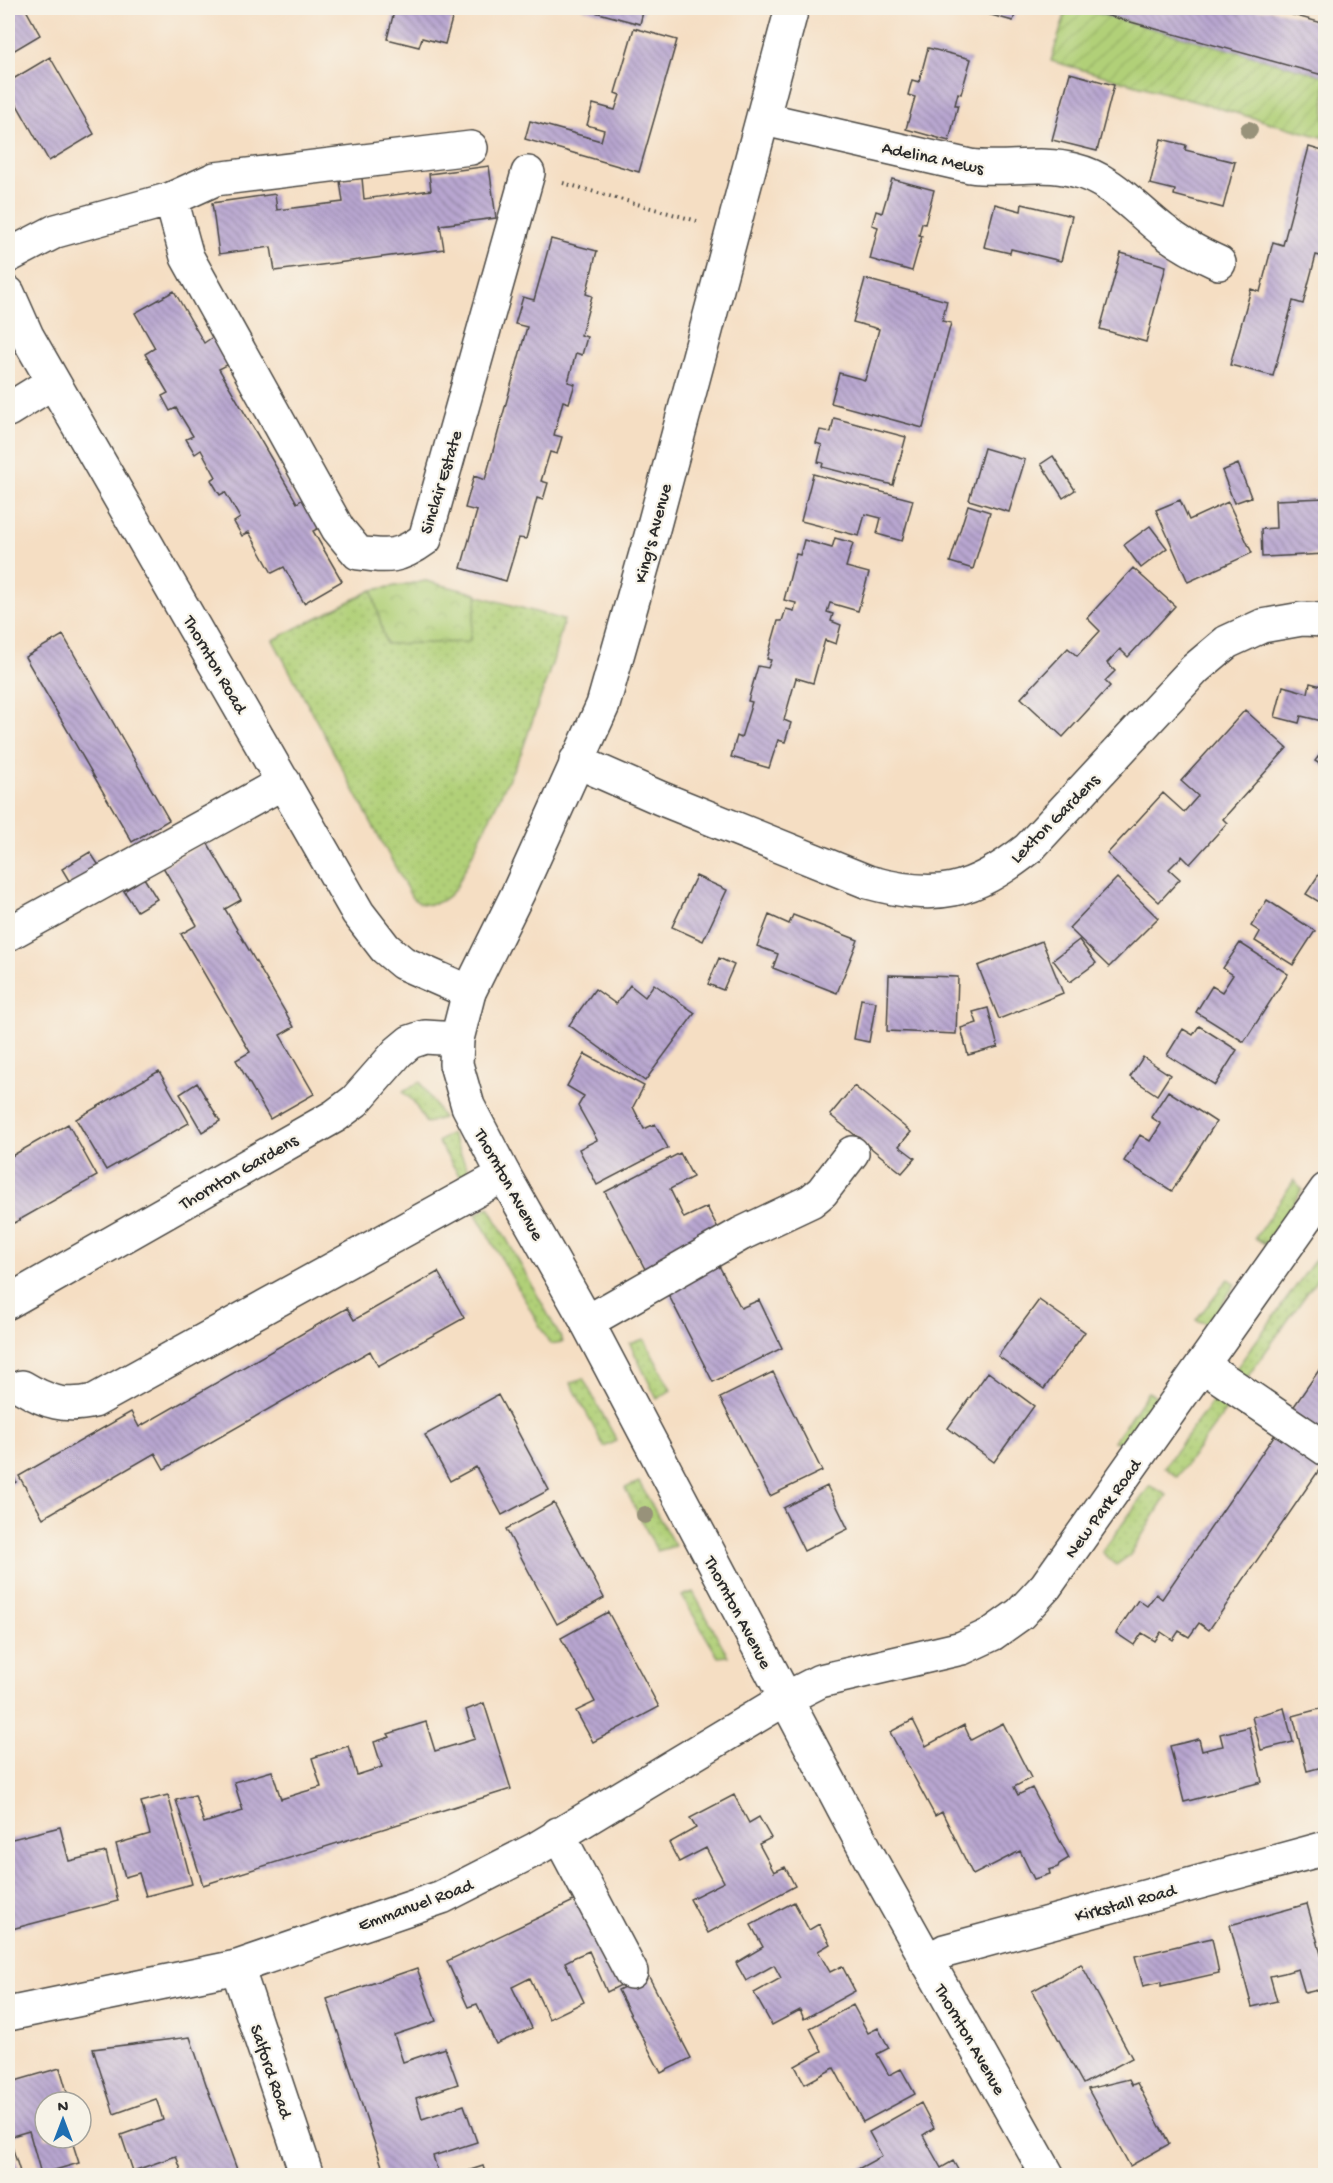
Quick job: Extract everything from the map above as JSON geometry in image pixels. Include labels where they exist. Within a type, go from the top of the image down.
[{"type":"street","name":"King's Avenue","points":[[457,1039],[469,992],[523,883],[603,705],[764,119],[792,8]]},
{"type":"street","name":"Adelina Mews","points":[[764,119],[969,166],[993,169],[1051,166],[1075,170],[1100,179],[1184,247],[1219,263]]},
{"type":"street","points":[[8,256],[56,231],[171,199],[215,179],[471,148]]},
{"type":"street","name":"Sinclair Estate","points":[[171,199],[187,257],[338,529],[358,553],[387,556],[406,553],[425,539],[528,173]]},
{"type":"street","name":"Thornton Road","points":[[8,293],[27,336],[358,913],[385,948],[404,963],[469,992]]},
{"type":"street","points":[[8,410],[53,382]]},
{"type":"street","name":"Lexton Gardens","points":[[576,761],[660,798],[868,882],[902,891],[936,893],[969,886],[1000,871],[1028,849],[1195,669],[1227,642],[1262,626],[1302,619],[1326,620]]},
{"type":"street","points":[[8,934],[284,782]]},
{"type":"street","name":"Thornton Gardens","points":[[8,1302],[335,1116],[355,1101],[398,1052],[410,1042],[425,1037],[457,1039]]},
{"type":"street","name":"Thornton Avenue","points":[[457,1039],[460,1084],[468,1106],[587,1322],[926,1961],[1048,2175]]},
{"type":"street","points":[[587,1322],[741,1234],[811,1200],[822,1192],[852,1153]]},
{"type":"street","points":[[22,1387],[57,1404],[75,1406],[94,1401],[504,1175]]},
{"type":"street","name":"New Park Road","points":[[785,1699],[820,1681],[962,1648],[992,1634],[1020,1614],[1046,1586],[1326,1190]]},
{"type":"street","points":[[1203,1365],[1326,1449]]},
{"type":"street","name":"Emmanuel Road","points":[[8,2014],[237,1967],[442,1897],[504,1867],[785,1699]]},
{"type":"street","points":[[558,1834],[631,1972]]},
{"type":"street","name":"Kirkstall Road","points":[[926,1961],[945,1951],[1326,1848]]},
{"type":"street","name":"Salford Road","points":[[237,1967],[307,2175]]},
{"type":"path","points":[[528,173],[732,232]]},
{"type":"green space","points":[[1067,8],[1078,8],[1325,76],[1325,138],[1051,61]]},
{"type":"green space","points":[[426,581],[564,620],[553,661],[522,751],[457,886],[443,900],[431,904],[424,904],[412,898],[273,640],[372,590]]},
{"type":"green space","points":[[426,581],[478,594],[469,642],[386,644],[372,590]]},
{"type":"green space","points":[[420,1082],[443,1118],[426,1123],[413,1101],[403,1092]]},
{"type":"green space","points":[[451,1133],[474,1183],[466,1186],[438,1142]]},
{"type":"green space","points":[[1294,1180],[1302,1190],[1265,1244],[1255,1238]]},
{"type":"green space","points":[[489,1207],[563,1342],[550,1344],[476,1214]]},
{"type":"green space","points":[[1317,1257],[1325,1263],[1325,1268],[1246,1379],[1233,1373]]},
{"type":"green space","points":[[1228,1279],[1235,1284],[1209,1325],[1196,1320]]},
{"type":"green space","points":[[644,1339],[671,1390],[657,1399],[630,1344]]},
{"type":"green space","points":[[583,1378],[617,1441],[604,1447],[571,1383]]},
{"type":"green space","points":[[1223,1387],[1238,1394],[1177,1477],[1164,1467]]},
{"type":"green space","points":[[1148,1392],[1158,1397],[1124,1444],[1114,1441]]},
{"type":"green space","points":[[639,1482],[675,1546],[657,1551],[625,1488]]},
{"type":"green space","points":[[1150,1486],[1167,1495],[1130,1555],[1116,1565],[1102,1552]]},
{"type":"green space","points":[[693,1592],[728,1656],[718,1657],[682,1596]]},
{"type":"building","points":[[8,8],[25,8],[40,35],[8,54]]},
{"type":"building","points":[[395,8],[455,8],[445,44],[422,38],[419,47],[387,39]]},
{"type":"building","points":[[580,8],[644,8],[640,24]]},
{"type":"building","points":[[966,8],[1017,8],[1013,21]]},
{"type":"building","points":[[1080,8],[1275,10],[1326,24],[1326,76]]},
{"type":"building","points":[[634,28],[677,40],[639,172],[525,139],[530,121],[601,141],[604,130],[587,125],[593,104],[615,110],[620,95],[615,93]]},
{"type":"building","points":[[928,48],[971,59],[961,94],[958,93],[955,105],[958,105],[949,141],[906,129],[915,97],[908,95],[912,80],[919,82]]},
{"type":"building","points":[[50,57],[94,134],[49,161],[8,89],[8,82]]},
{"type":"building","points":[[1070,73],[1114,85],[1097,151],[1052,140]]},
{"type":"building","points":[[1161,139],[1186,145],[1185,150],[1235,162],[1223,208],[1174,195],[1175,190],[1150,184]]},
{"type":"building","points":[[1309,147],[1326,152],[1326,252],[1324,257],[1316,255],[1303,304],[1293,301],[1273,376],[1230,365],[1251,289],[1260,292],[1273,242],[1283,245]]},
{"type":"building","points":[[489,166],[496,218],[440,225],[444,249],[275,271],[271,247],[219,254],[212,203],[275,194],[277,210],[343,202],[340,181],[362,178],[364,199],[431,190],[429,174]]},
{"type":"building","points":[[892,179],[934,190],[925,224],[922,223],[919,235],[922,236],[912,271],[870,259],[878,227],[872,225],[876,211],[882,213]]},
{"type":"building","points":[[995,204],[1021,211],[1022,204],[1072,216],[1061,261],[1011,249],[1010,253],[984,247]]},
{"type":"building","points":[[551,239],[597,251],[586,294],[592,296],[581,335],[587,337],[582,355],[576,353],[568,382],[575,384],[569,403],[563,401],[554,435],[562,437],[557,454],[550,452],[541,481],[548,483],[543,500],[537,498],[526,539],[519,538],[506,581],[461,568],[477,511],[465,508],[474,476],[485,480],[527,327],[515,324],[523,297],[534,300]]},
{"type":"building","points":[[1121,253],[1166,266],[1146,342],[1100,329]]},
{"type":"building","points":[[865,279],[947,301],[942,321],[951,323],[923,428],[831,403],[839,373],[865,380],[879,329],[853,322]]},
{"type":"building","points":[[174,291],[204,343],[217,334],[233,362],[219,369],[297,503],[306,497],[323,526],[313,531],[342,581],[304,603],[284,567],[272,573],[249,532],[242,536],[234,522],[240,518],[225,492],[220,495],[211,480],[216,477],[201,450],[195,454],[186,439],[193,436],[176,408],[170,411],[162,396],[168,393],[145,354],[155,348],[135,313]]},
{"type":"building","points":[[834,418],[906,437],[893,485],[822,467],[823,463],[818,462],[822,445],[816,443],[820,430],[831,432]]},
{"type":"building","points":[[984,448],[1025,460],[1009,512],[969,500]]},
{"type":"building","points":[[1053,456],[1075,490],[1063,498],[1041,464]]},
{"type":"building","points":[[1238,464],[1251,497],[1234,503],[1222,471]]},
{"type":"building","points":[[813,474],[913,500],[902,541],[877,534],[881,518],[865,514],[859,536],[801,521]]},
{"type":"building","points":[[1326,498],[1326,554],[1262,557],[1261,529],[1276,528],[1275,500]]},
{"type":"building","points":[[1180,500],[1189,520],[1228,502],[1252,553],[1188,582],[1156,510]]},
{"type":"building","points":[[968,505],[990,512],[973,569],[950,562]]},
{"type":"building","points":[[1150,526],[1167,548],[1141,568],[1124,545]]},
{"type":"building","points":[[835,538],[853,543],[846,567],[869,573],[858,611],[830,603],[827,612],[833,614],[831,621],[841,625],[836,644],[825,640],[813,683],[796,678],[784,720],[791,723],[785,742],[778,740],[769,768],[731,757],[737,736],[741,738],[752,702],[748,701],[758,666],[768,668],[771,660],[767,659],[778,621],[782,621],[786,609],[794,611],[796,603],[784,600],[796,554],[800,555],[804,540],[832,548]]},
{"type":"building","points":[[1133,568],[1175,606],[1128,657],[1120,649],[1107,663],[1115,671],[1105,681],[1110,686],[1063,737],[1021,698],[1068,648],[1077,656],[1100,631],[1087,618]]},
{"type":"building","points":[[63,635],[169,820],[132,842],[25,657]]},
{"type":"building","points":[[1310,683],[1326,687],[1326,722],[1301,716],[1299,723],[1275,717],[1283,686],[1308,693]]},
{"type":"building","points":[[1245,710],[1287,748],[1223,819],[1227,823],[1190,864],[1182,856],[1169,869],[1180,879],[1159,902],[1107,854],[1163,793],[1184,812],[1198,796],[1181,781]]},
{"type":"building","points":[[1326,746],[1326,768],[1315,761]]},
{"type":"building","points":[[207,842],[241,900],[225,909],[294,1027],[280,1035],[314,1094],[270,1119],[236,1060],[250,1052],[181,934],[197,925],[163,867]]},
{"type":"building","points":[[90,852],[100,867],[71,884],[62,869]]},
{"type":"building","points":[[1323,868],[1326,870],[1326,906],[1306,894]]},
{"type":"building","points":[[696,876],[727,890],[703,941],[672,927]]},
{"type":"building","points":[[144,878],[157,899],[137,911],[124,891]]},
{"type":"building","points":[[1117,878],[1158,918],[1109,967],[1069,928]]},
{"type":"building","points":[[1267,900],[1315,931],[1293,965],[1255,941],[1260,932],[1251,926]]},
{"type":"building","points":[[769,915],[789,924],[793,915],[858,940],[837,993],[773,968],[778,954],[757,946]]},
{"type":"building","points":[[1079,940],[1096,963],[1070,982],[1053,960]]},
{"type":"building","points":[[1042,941],[1063,993],[999,1019],[978,966]]},
{"type":"building","points":[[1240,943],[1288,974],[1244,1042],[1196,1012],[1212,986],[1222,992],[1233,975],[1223,968]]},
{"type":"building","points":[[719,958],[734,965],[723,990],[708,984]]},
{"type":"building","points":[[889,975],[958,977],[956,1034],[887,1031]]},
{"type":"building","points":[[654,984],[695,1013],[645,1081],[569,1025],[595,989],[616,1004],[630,985],[645,997]]},
{"type":"building","points":[[861,999],[876,1002],[869,1042],[854,1039]]},
{"type":"building","points":[[988,1008],[998,1047],[968,1055],[961,1028],[977,1023],[973,1012]]},
{"type":"building","points":[[1199,1026],[1237,1050],[1215,1085],[1167,1055],[1183,1029],[1193,1035]]},
{"type":"building","points":[[585,1054],[644,1086],[633,1107],[644,1129],[655,1124],[668,1148],[597,1185],[579,1149],[597,1140],[578,1106],[584,1096],[567,1086]]},
{"type":"building","points":[[1143,1057],[1170,1075],[1157,1095],[1130,1077]]},
{"type":"building","points":[[159,1071],[189,1123],[106,1170],[76,1119]]},
{"type":"building","points":[[197,1083],[220,1121],[202,1132],[180,1094]]},
{"type":"building","points":[[854,1086],[911,1132],[899,1146],[915,1158],[902,1173],[830,1115]]},
{"type":"building","points":[[1168,1091],[1216,1122],[1172,1191],[1124,1161],[1140,1135],[1150,1141],[1156,1132],[1161,1124],[1151,1117]]},
{"type":"building","points":[[68,1124],[97,1176],[14,1223],[8,1212],[8,1158]]},
{"type":"building","points":[[680,1153],[693,1177],[670,1189],[684,1218],[707,1207],[719,1230],[645,1269],[605,1192]]},
{"type":"building","points":[[716,1260],[741,1308],[759,1300],[782,1348],[713,1382],[664,1286]]},
{"type":"building","points":[[438,1272],[464,1318],[378,1366],[370,1351],[164,1469],[155,1453],[43,1518],[19,1476],[131,1412],[139,1427],[347,1308],[354,1320]]},
{"type":"building","points":[[1039,1300],[1085,1332],[1044,1389],[998,1356]]},
{"type":"building","points":[[1326,1360],[1326,1436],[1290,1412]]},
{"type":"building","points":[[773,1372],[822,1471],[770,1496],[720,1398]]},
{"type":"building","points":[[988,1372],[1034,1406],[994,1462],[948,1428]]},
{"type":"building","points":[[498,1395],[549,1490],[502,1515],[476,1467],[450,1481],[425,1435]]},
{"type":"building","points":[[1280,1427],[1326,1460],[1209,1630],[1199,1623],[1189,1637],[1179,1631],[1173,1640],[1161,1632],[1155,1641],[1142,1633],[1134,1645],[1116,1633],[1138,1600],[1147,1606],[1156,1594],[1162,1599]]},
{"type":"building","points":[[8,1467],[16,1482],[8,1487]]},
{"type":"building","points":[[827,1486],[848,1529],[804,1551],[783,1508]]},
{"type":"building","points":[[554,1503],[604,1598],[557,1624],[506,1529]]},
{"type":"building","points":[[608,1612],[659,1707],[593,1742],[576,1711],[595,1702],[561,1638]]},
{"type":"building","points":[[484,1703],[511,1789],[203,1885],[176,1800],[195,1795],[204,1823],[243,1811],[234,1782],[272,1771],[281,1799],[321,1787],[312,1758],[348,1746],[357,1775],[382,1767],[374,1742],[390,1737],[388,1734],[426,1722],[435,1751],[475,1739],[466,1710]]},
{"type":"building","points":[[1284,1708],[1293,1742],[1261,1750],[1252,1717]]},
{"type":"building","points":[[1323,1708],[1326,1766],[1307,1771],[1293,1716]]},
{"type":"building","points":[[913,1720],[926,1746],[964,1725],[971,1740],[1003,1723],[1031,1778],[1014,1787],[1018,1795],[1032,1788],[1069,1858],[1058,1867],[1049,1870],[1050,1874],[1034,1879],[1020,1851],[973,1875],[942,1812],[935,1816],[890,1732]]},
{"type":"building","points":[[1249,1727],[1262,1782],[1184,1802],[1170,1746],[1199,1739],[1202,1751],[1223,1746],[1220,1734]]},
{"type":"building","points":[[168,1795],[192,1884],[146,1896],[139,1873],[125,1877],[116,1844],[150,1834],[141,1802]]},
{"type":"building","points":[[734,1795],[749,1823],[759,1817],[771,1838],[759,1844],[774,1872],[785,1867],[795,1886],[708,1933],[690,1899],[724,1882],[706,1848],[679,1862],[669,1843],[696,1828],[690,1818]]},
{"type":"building","points":[[60,1827],[69,1861],[106,1852],[118,1901],[8,1930],[8,1840]]},
{"type":"building","points":[[584,1896],[625,1983],[607,1992],[589,1951],[575,1957],[565,1962],[584,2002],[549,2019],[530,1978],[512,1987],[532,2028],[496,2044],[477,2004],[468,2007],[447,1961]]},
{"type":"building","points":[[1326,1899],[1326,1921],[1325,1921],[1319,1901]]},
{"type":"building","points":[[794,1902],[809,1930],[819,1924],[830,1944],[818,1951],[830,1972],[842,1966],[855,1991],[804,2019],[800,2010],[772,2025],[754,1993],[781,1978],[774,1965],[746,1981],[736,1963],[763,1947],[751,1925]]},
{"type":"building","points":[[1307,1904],[1326,1972],[1326,1988],[1305,1993],[1298,1969],[1270,1976],[1277,2001],[1252,2007],[1230,1925]]},
{"type":"building","points":[[1212,1938],[1219,1973],[1161,1986],[1161,1982],[1143,1986],[1135,1956]]},
{"type":"building","points":[[1081,1964],[1132,2058],[1083,2084],[1032,1991]]},
{"type":"building","points":[[417,1968],[436,2021],[394,2035],[403,2062],[445,2048],[458,2084],[416,2098],[422,2119],[464,2105],[477,2142],[433,2156],[439,2175],[385,2175],[327,1999]]},
{"type":"building","points":[[648,1975],[691,2058],[661,2073],[618,1990]]},
{"type":"building","points":[[853,2005],[868,2033],[878,2028],[889,2048],[877,2054],[889,2075],[901,2069],[915,2094],[863,2122],[834,2068],[805,2084],[795,2066],[822,2051],[810,2028]]},
{"type":"building","points":[[190,2037],[239,2175],[183,2175],[176,2156],[133,2171],[121,2135],[163,2120],[159,2107],[156,2099],[114,2114],[93,2049]]},
{"type":"building","points":[[60,2068],[66,2090],[33,2090],[33,2145],[29,2131],[9,2137],[21,2175],[8,2175],[8,2083]]},
{"type":"building","points":[[1129,2079],[1132,2085],[1137,2083],[1169,2144],[1130,2166],[1088,2089]]},
{"type":"building","points":[[921,2103],[934,2128],[923,2135],[932,2152],[941,2168],[953,2161],[961,2175],[847,2175],[882,2156],[869,2132]]},
{"type":"building","points":[[34,2150],[75,2150],[79,2163],[41,2174]]},
{"type":"building","points":[[483,2166],[486,2175],[455,2175]]}]
